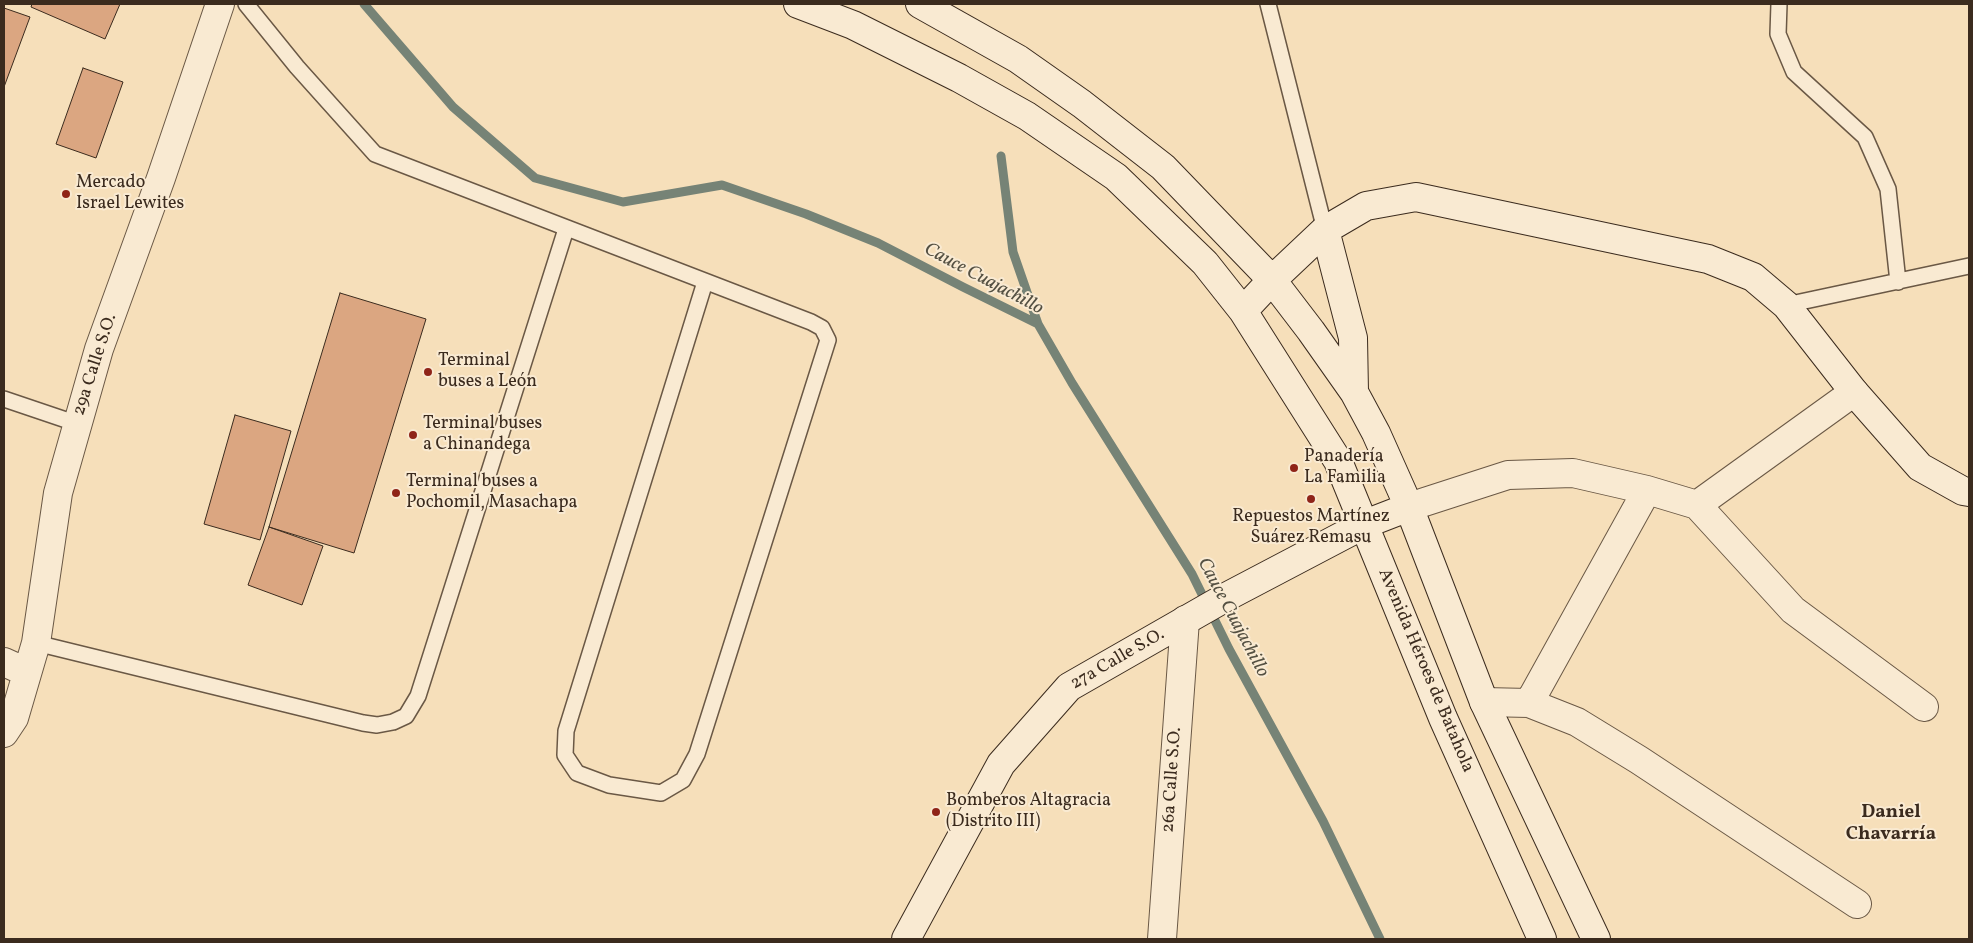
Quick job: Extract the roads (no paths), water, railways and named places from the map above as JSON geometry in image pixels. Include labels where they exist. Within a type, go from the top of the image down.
[{"type":"street","name":"29a Calle S.O.","points":[[4,733],[14,718],[15,667],[36,643],[58,493],[100,349],[220,4]]},
{"type":"street","name":"Avenida Héroes de Batahola","points":[[798,4],[853,25],[960,78],[1027,116],[1116,177],[1205,262],[1244,311],[1338,461],[1443,718],[1542,939]]},
{"type":"street","points":[[925,5],[1018,59],[1082,104],[1162,168],[1272,280],[1311,331],[1354,392],[1376,433],[1409,507],[1484,702],[1596,939]]},
{"type":"street","points":[[1244,311],[1272,280],[1326,230],[1366,206],[1416,197],[1708,260],[1753,277],[1786,305],[1854,392],[1920,467],[1969,492]]},
{"type":"street","points":[[1326,230],[1353,338],[1354,392]]},
{"type":"street","points":[[1854,392],[1697,505],[1793,610],[1924,707]]},
{"type":"street","name":"27a Calle S.O.","points":[[906,939],[1001,764],[1069,687],[1228,596],[1365,524],[1409,507],[1508,476],[1573,472],[1647,490],[1697,505]]},
{"type":"street","points":[[1529,703],[1647,490]]},
{"type":"street","name":"26a Calle S.O.","points":[[1162,939],[1191,617]]},
{"type":"street","points":[[1484,702],[1529,703],[1577,722],[1639,760],[1857,904]]},
{"type":"lane","points":[[246,4],[297,67],[375,154],[811,322],[822,328],[828,340],[697,754],[683,780],[661,793],[609,785],[577,773],[565,755],[566,731],[705,282]]},
{"type":"lane","points":[[1268,4],[1326,230]]},
{"type":"lane","points":[[1779,4],[1778,34],[1794,72],[1865,137],[1888,190],[1898,282]]},
{"type":"lane","points":[[36,643],[363,723],[378,725],[394,722],[406,716],[418,696],[566,229]]},
{"type":"lane","points":[[1786,305],[1969,266]]},
{"type":"lane","points":[[4,399],[78,424]]},
{"type":"waterway","name":"Cauce Cuajachillo","points":[[364,4],[453,107],[535,178],[623,202],[722,185],[806,214],[878,243],[1038,324]]},
{"type":"waterway","name":"Cauce Cuajachillo","points":[[1001,156],[1013,252],[1038,324],[1072,383],[1192,574],[1229,649],[1323,821],[1380,939]]},
{"type":"place","name":"Mercado Israel Lewites","points":[[66,194]]},
{"type":"place","name":"Terminal buses a León","points":[[428,372]]},
{"type":"place","name":"Terminal buses a Chinandega","points":[[413,435]]},
{"type":"place","name":"Panadería La Familia","points":[[1294,468]]},
{"type":"place","name":"Terminal buses a Pochomil, Masachapa","points":[[396,493]]},
{"type":"place","name":"Repuestos Martínez Suárez Remasu","points":[[1311,499]]},
{"type":"place","name":"Bomberos Altagracia (Distrito III)","points":[[936,812]]},
{"type":"district","name":"Daniel Chavarría","points":[[1891,825]]}]
